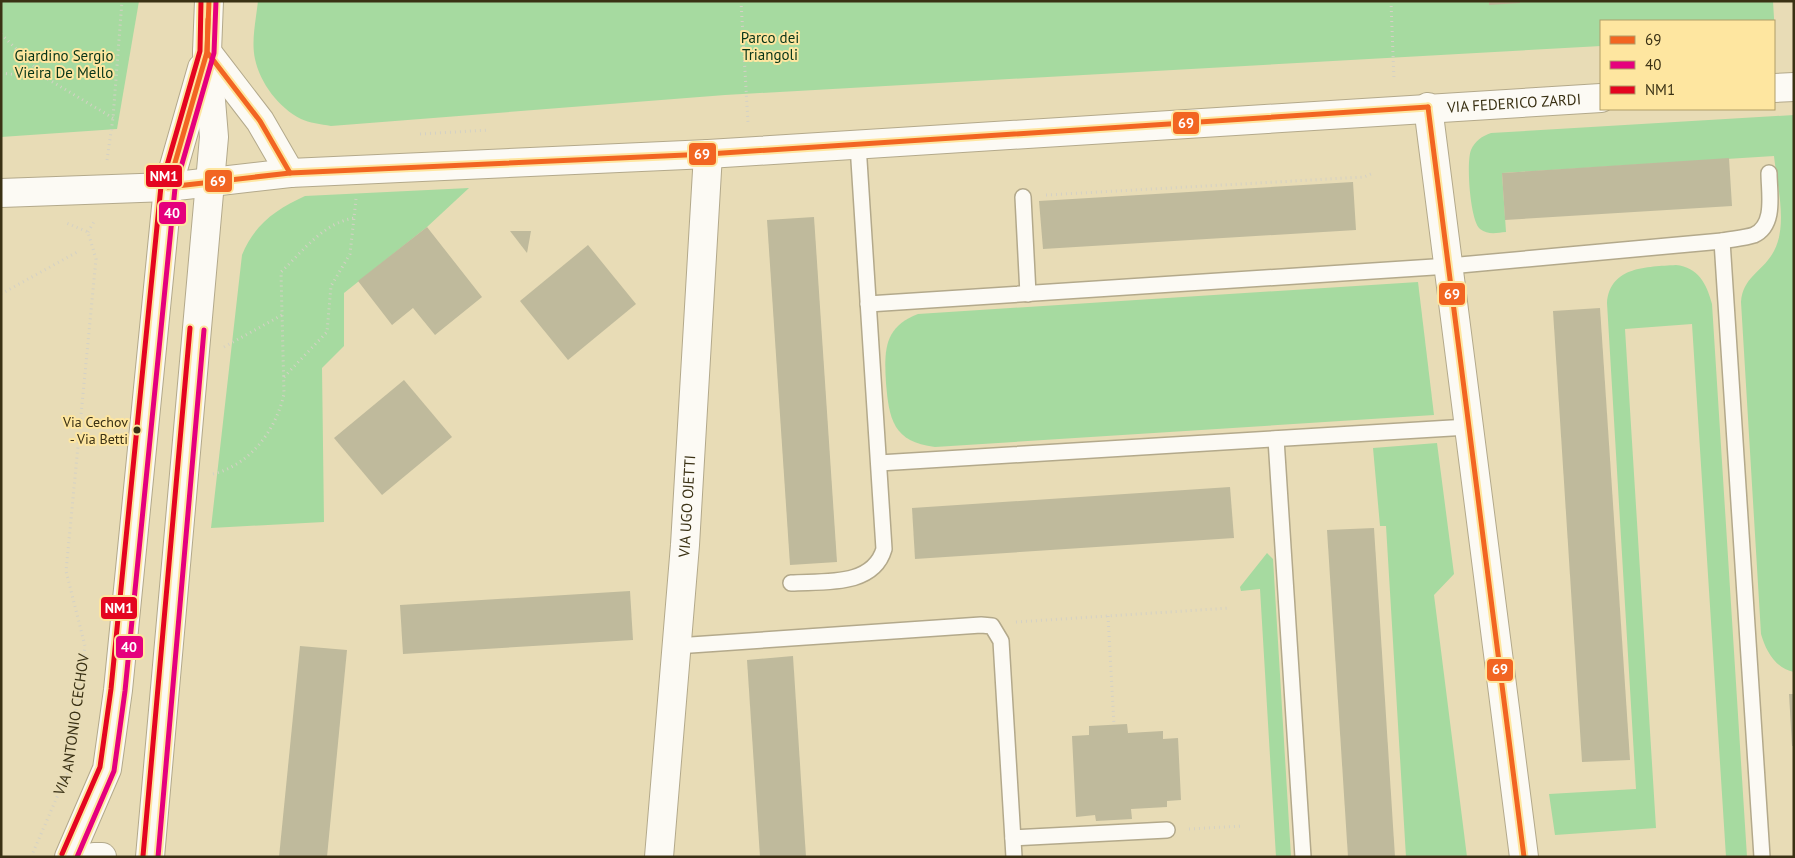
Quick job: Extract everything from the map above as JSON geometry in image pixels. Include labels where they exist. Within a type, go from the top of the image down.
[{"type":"street","points":[[150,857],[214,138],[207,52],[209,1]]},
{"type":"street","points":[[207,52],[260,120],[290,173]]},
{"type":"street","points":[[69,857],[106,769],[118,690],[168,187],[207,52]]},
{"type":"street","points":[[1775,88],[1794,87]]},
{"type":"street","name":"VIA FEDERICO ZARDI","points":[[209,182],[290,173],[708,154],[1395,109],[1600,98]]},
{"type":"street","points":[[1428,107],[1524,857]]},
{"type":"street","name":"VIA UGO OJETTI","points":[[659,857],[686,545],[708,154]]},
{"type":"street","points":[[1,193],[168,187],[209,182]]},
{"type":"street","points":[[94,857],[102,857]]},
{"type":"lane","points":[[791,583],[860,577],[872,570],[881,560],[884,549],[858,145]]},
{"type":"lane","points":[[868,304],[1449,266],[1722,241],[1754,235],[1765,226],[1769,211],[1769,173]]},
{"type":"lane","points":[[1023,197],[1028,294]]},
{"type":"lane","points":[[1722,241],[1762,857]]},
{"type":"lane","points":[[879,463],[1468,427]]},
{"type":"lane","points":[[1276,439],[1303,857]]},
{"type":"lane","points":[[676,646],[981,625],[992,626],[1001,641],[1014,857]]},
{"type":"lane","points":[[1013,838],[1168,830]]},
{"type":"path","points":[[1,34],[46,78],[113,118],[122,1]]},
{"type":"path","points":[[741,1],[750,151]]},
{"type":"path","points":[[1391,1],[1395,109]]},
{"type":"path","points":[[1,73],[46,78]]},
{"type":"path","points":[[420,134],[489,130]]},
{"type":"path","points":[[1023,197],[1364,177],[1372,174]]},
{"type":"path","points":[[284,377],[327,332],[331,286],[350,254],[356,199]]},
{"type":"path","points":[[205,476],[232,467],[246,457],[268,434],[281,408],[284,377],[281,272],[328,227],[337,222],[355,218]]},
{"type":"path","name":"VIA ANTONIO CECHOV","points":[[32,857],[67,774],[85,646],[66,572],[96,273],[95,252],[88,232]]},
{"type":"path","points":[[1,294],[79,251]]},
{"type":"path","points":[[221,348],[282,315]]},
{"type":"path","points":[[992,626],[1005,623],[1230,608]]},
{"type":"path","points":[[1108,616],[1114,725]]},
{"type":"path","points":[[1168,830],[1243,826]]},
{"type":"green space","name":"Giardino Sergio Vieira De Mello","points":[[1,1],[139,1],[117,129],[1,137]]},
{"type":"green space","name":"Parco dei Triangoli","points":[[258,1],[1773,1],[1774,20],[1600,20],[1600,46],[725,95],[331,126],[301,119],[278,102],[261,77],[255,59],[254,30]]},
{"type":"green space","points":[[1794,115],[1794,672],[1782,667],[1772,658],[1761,634],[1741,302],[1745,286],[1770,258],[1778,241],[1781,217],[1774,156],[1502,173],[1506,232],[1495,233],[1483,231],[1477,224],[1471,204],[1469,166],[1471,150],[1475,144],[1479,139],[1491,133]]},
{"type":"green space","points":[[469,188],[427,227],[344,293],[344,346],[322,368],[324,522],[211,528],[242,255],[253,235],[275,212],[305,196]]},
{"type":"green space","points":[[1684,266],[1696,273],[1704,283],[1712,304],[1747,857],[1726,857],[1692,324],[1625,329],[1656,828],[1555,835],[1549,794],[1636,789],[1607,303],[1615,282],[1623,275],[1642,268]]},
{"type":"green space","points":[[1418,282],[1434,415],[935,447],[910,440],[902,434],[896,427],[889,407],[885,371],[886,350],[892,333],[898,326],[918,314]]},
{"type":"green space","points":[[1437,443],[1454,574],[1434,595],[1467,857],[1406,857],[1386,526],[1380,526],[1373,448]]},
{"type":"green space","points":[[1267,553],[1273,559],[1291,857],[1276,857],[1260,589],[1241,591],[1240,587]]},
{"type":"building","points":[[1489,1],[1520,1],[1520,3],[1489,5]]},
{"type":"building","points":[[1729,158],[1732,206],[1505,220],[1502,173]]},
{"type":"building","points":[[1353,182],[1356,230],[1043,249],[1039,201]]},
{"type":"building","points":[[814,217],[837,562],[790,565],[767,220]]},
{"type":"building","points":[[427,227],[482,297],[435,335],[413,308],[392,325],[358,281]]},
{"type":"building","points":[[510,231],[531,231],[527,253]]},
{"type":"building","points":[[588,245],[636,304],[568,360],[520,301]]},
{"type":"building","points":[[1600,308],[1630,760],[1582,762],[1553,311]]},
{"type":"building","points":[[404,380],[452,437],[382,495],[334,438]]},
{"type":"building","points":[[1230,487],[1234,538],[915,559],[912,508]]},
{"type":"building","points":[[1374,528],[1395,857],[1348,857],[1327,530]]},
{"type":"building","points":[[630,591],[633,640],[403,654],[400,605]]},
{"type":"building","points":[[300,646],[347,650],[327,857],[279,857]]},
{"type":"building","points":[[793,656],[806,857],[760,857],[747,660]]},
{"type":"building","points":[[1789,694],[1794,694],[1794,746],[1792,746]]},
{"type":"building","points":[[1127,724],[1128,733],[1163,731],[1163,739],[1178,738],[1181,800],[1167,801],[1167,807],[1131,809],[1132,819],[1096,821],[1095,815],[1076,817],[1072,736],[1089,735],[1089,726]]},
{"type":"transit line","name":"NM1","points":[[62,854],[100,767],[111,689],[161,186],[200,51],[201,1]]},
{"type":"transit line","name":"69","points":[[209,1],[207,52],[168,187],[290,173],[708,154],[1428,107]]},
{"type":"transit line","name":"40","points":[[77,857],[114,771],[125,691],[175,188],[214,53],[216,1]]},
{"type":"transit line","name":"69","points":[[208,19],[207,52],[260,121],[290,173]]},
{"type":"transit line","name":"69","points":[[1428,107],[1524,857]]},
{"type":"transit line","name":"NM1","points":[[143,856],[190,328]]},
{"type":"transit line","name":"40","points":[[158,857],[204,330]]},
{"type":"place","name":"Via Cechov - Via Betti","points":[[137,430]]}]
